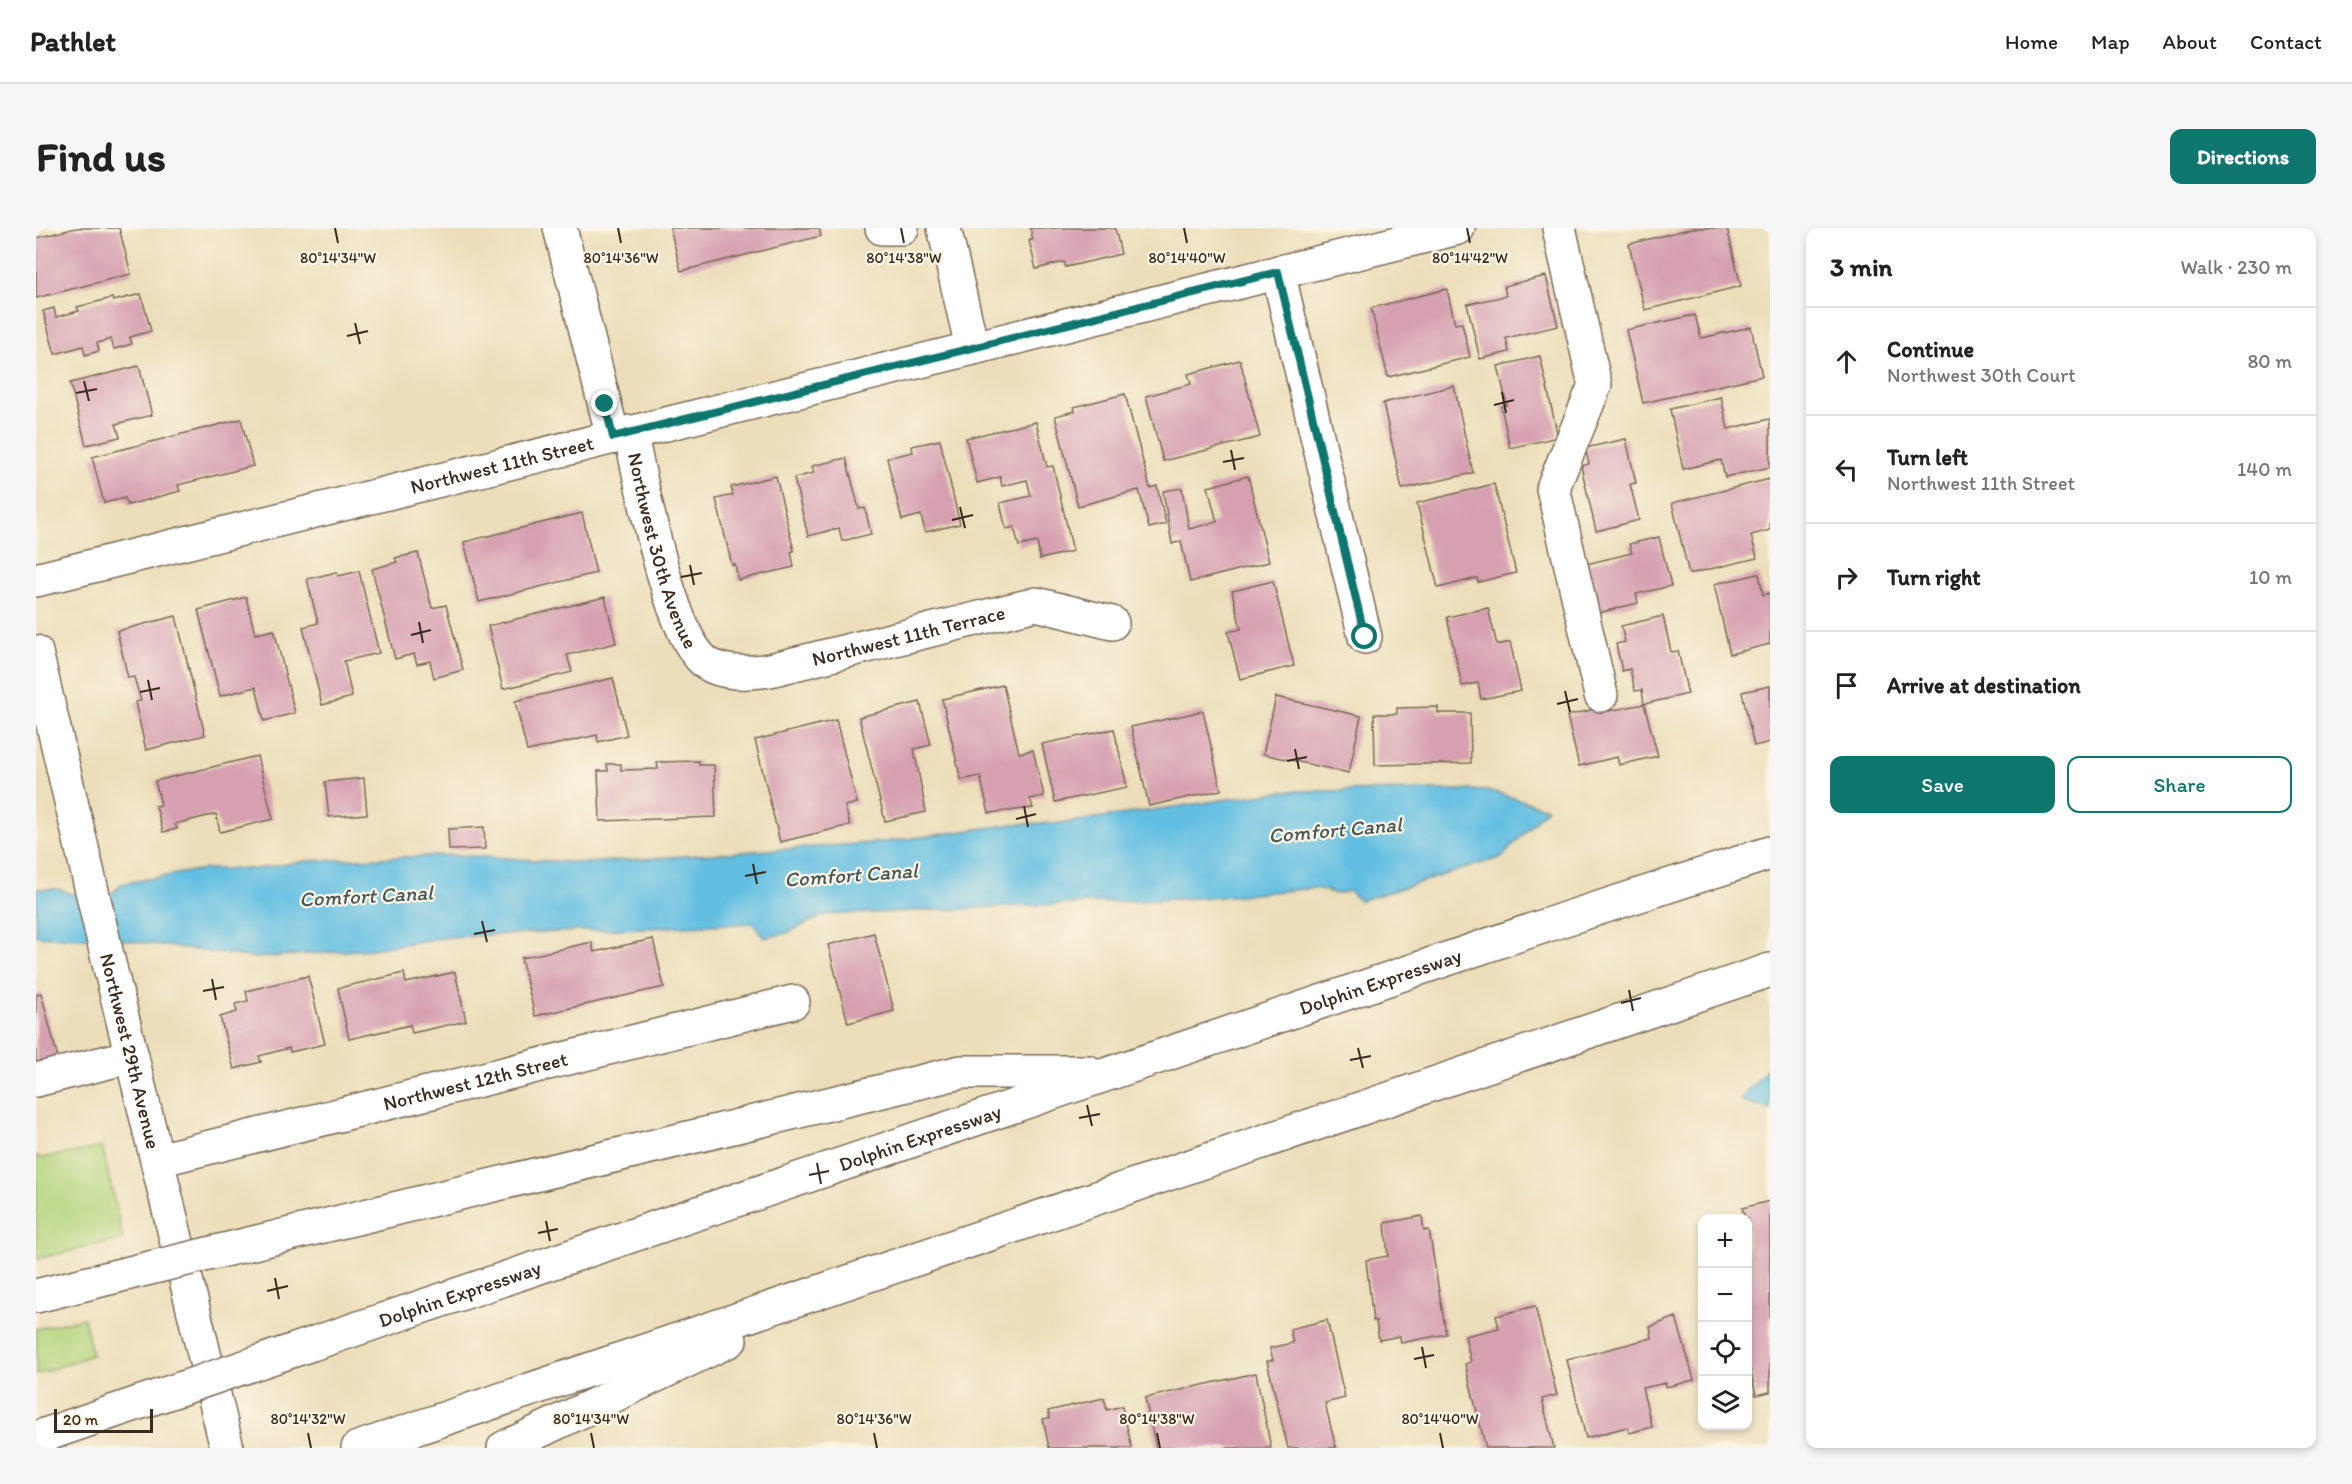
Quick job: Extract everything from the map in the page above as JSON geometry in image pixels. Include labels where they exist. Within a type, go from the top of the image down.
[{"type":"main road","name":"Northwest 30th Avenue","points":[[560,228],[676,615],[687,639],[706,663]]},
{"type":"main road","points":[[882,228],[902,228]]},
{"type":"main road","points":[[944,228],[972,347]]},
{"type":"main road","name":"Northwest 11th Street","points":[[36,580],[1278,272],[1357,241],[1458,228]]},
{"type":"main road","points":[[1558,228],[1594,385],[1553,488],[1601,695]]},
{"type":"main road","points":[[1278,272],[1365,637]]},
{"type":"main road","name":"Northwest 11th Terrace","points":[[706,663],[730,671],[770,670],[1036,603],[1112,623]]},
{"type":"main road","name":"Northwest 29th Avenue","points":[[36,652],[106,952],[227,1448]]},
{"type":"main road","name":"Dolphin Expressway","points":[[36,1438],[1565,919],[1770,853]]},
{"type":"main road","points":[[358,1448],[1770,970]]},
{"type":"main road","name":"Northwest 12th Street","points":[[158,1160],[793,1002]]},
{"type":"main road","points":[[36,1080],[132,1056]]},
{"type":"main road","points":[[36,1296],[961,1072],[1117,1072]]},
{"type":"main road","points":[[504,1448],[867,1275]]},
{"type":"green space","points":[[102,1147],[123,1239],[36,1259],[36,1156],[42,1158]]},
{"type":"green space","points":[[84,1318],[92,1355],[36,1375],[36,1329]]},
{"type":"water","name":"Comfort Canal","points":[[1285,791],[1491,791],[1547,808],[1502,857],[1360,901],[1349,891],[1337,894],[1315,888],[1219,897],[824,915],[787,933],[764,938],[753,923],[447,937],[372,949],[255,958],[124,940],[36,936],[36,889],[58,889],[73,894],[113,893],[121,884],[204,869],[255,869],[305,861],[457,855],[584,863],[885,842],[1014,824],[1062,823]]},
{"type":"water","points":[[1770,1066],[1770,1110],[1740,1100]]},
{"type":"building","points":[[76,228],[119,228],[131,274],[36,298],[36,238]]},
{"type":"building","points":[[670,228],[819,228],[821,236],[681,271]]},
{"type":"building","points":[[1030,228],[1115,228],[1121,254],[1066,267],[1064,262],[1036,269],[1029,240],[1033,240]]},
{"type":"building","points":[[1693,228],[1727,228],[1741,286],[1645,310],[1629,244]]},
{"type":"building","points":[[1546,276],[1558,326],[1506,338],[1509,352],[1480,359],[1467,304],[1506,296],[1504,286]]},
{"type":"building","points":[[1447,289],[1455,324],[1462,323],[1470,357],[1388,377],[1371,308]]},
{"type":"building","points":[[141,294],[151,331],[130,337],[132,344],[114,349],[111,339],[97,343],[99,351],[85,355],[83,346],[55,354],[43,311],[54,308],[56,317],[79,311],[77,307],[112,298],[113,301]]},
{"type":"building","points":[[1695,315],[1701,338],[1751,327],[1762,376],[1643,403],[1626,330]]},
{"type":"building","points":[[1540,356],[1558,437],[1510,448],[1501,406],[1507,405],[1498,366]]},
{"type":"building","points":[[1240,360],[1260,437],[1163,461],[1146,396],[1191,384],[1188,374]]},
{"type":"building","points":[[139,366],[152,415],[116,424],[120,437],[86,445],[70,383]]},
{"type":"building","points":[[1454,386],[1473,473],[1402,489],[1383,403]]},
{"type":"building","points":[[1125,394],[1150,488],[1157,486],[1166,524],[1149,528],[1139,490],[1078,506],[1055,416],[1075,411],[1074,407]]},
{"type":"building","points":[[1721,397],[1728,429],[1770,419],[1770,467],[1725,477],[1721,460],[1683,469],[1670,409]]},
{"type":"building","points":[[241,419],[253,466],[178,485],[180,491],[128,505],[125,498],[104,503],[92,457]]},
{"type":"building","points":[[1036,422],[1047,467],[1053,466],[1073,551],[1040,559],[1037,542],[1019,546],[1014,527],[1006,529],[1000,503],[1031,496],[1027,480],[1002,486],[1000,477],[977,483],[966,438]]},
{"type":"building","points":[[1626,439],[1636,483],[1630,484],[1639,520],[1596,531],[1581,466],[1589,464],[1585,448]]},
{"type":"building","points":[[940,440],[960,524],[925,532],[921,515],[902,520],[887,458],[913,452],[912,446]]},
{"type":"building","points":[[846,458],[859,509],[865,508],[871,534],[842,541],[839,528],[808,536],[794,478],[814,473],[812,466]]},
{"type":"building","points":[[776,476],[794,551],[791,552],[794,567],[738,580],[735,564],[732,565],[716,499],[733,495],[731,487]]},
{"type":"building","points":[[1248,476],[1269,562],[1190,582],[1181,541],[1172,544],[1163,491],[1182,488],[1189,529],[1217,522],[1208,487]]},
{"type":"building","points":[[1770,479],[1770,530],[1751,535],[1757,558],[1689,574],[1672,503]]},
{"type":"building","points":[[1494,484],[1516,573],[1478,582],[1477,578],[1438,588],[1417,503]]},
{"type":"building","points":[[582,513],[596,573],[479,602],[464,542]]},
{"type":"building","points":[[1659,537],[1671,586],[1636,594],[1638,603],[1594,614],[1582,565],[1632,553],[1629,544]]},
{"type":"building","points":[[418,553],[432,608],[446,605],[463,670],[434,678],[430,661],[417,664],[414,654],[395,659],[372,569],[397,562],[395,558]]},
{"type":"building","points":[[359,571],[379,653],[344,661],[352,697],[322,705],[303,627],[318,623],[307,579],[337,572],[338,576]]},
{"type":"building","points":[[1759,574],[1763,595],[1770,593],[1770,644],[1730,654],[1714,584]]},
{"type":"building","points":[[1273,581],[1294,666],[1240,679],[1228,632],[1241,629],[1232,591]]},
{"type":"building","points":[[246,597],[255,634],[274,630],[295,713],[264,721],[256,687],[220,696],[198,610]]},
{"type":"building","points":[[605,597],[616,643],[567,655],[572,672],[503,689],[488,626]]},
{"type":"building","points":[[1488,608],[1497,645],[1510,642],[1521,691],[1481,699],[1478,683],[1462,686],[1447,617]]},
{"type":"building","points":[[176,616],[205,735],[146,750],[135,702],[141,701],[134,677],[128,678],[117,631]]},
{"type":"building","points":[[1663,616],[1671,652],[1678,651],[1688,694],[1644,704],[1642,690],[1635,691],[1630,669],[1622,671],[1616,644],[1625,642],[1621,626]]},
{"type":"building","points":[[613,678],[627,735],[598,742],[597,735],[527,751],[515,701]]},
{"type":"building","points":[[1003,685],[1019,753],[1033,750],[1044,796],[1030,799],[1033,808],[989,813],[980,776],[961,780],[942,699]]},
{"type":"building","points":[[1770,686],[1770,742],[1754,746],[1742,692]]},
{"type":"building","points":[[1276,697],[1361,716],[1349,773],[1263,754]]},
{"type":"building","points":[[920,702],[931,745],[914,749],[926,812],[885,821],[859,717]]},
{"type":"building","points":[[1644,704],[1658,756],[1619,765],[1617,757],[1579,766],[1567,716],[1607,706],[1609,711]]},
{"type":"building","points":[[1438,707],[1438,713],[1470,713],[1471,763],[1375,765],[1374,714],[1397,714],[1397,708]]},
{"type":"building","points":[[1203,711],[1221,790],[1149,806],[1131,727]]},
{"type":"building","points":[[836,720],[857,803],[845,806],[850,825],[780,842],[755,740]]},
{"type":"building","points":[[1114,729],[1127,787],[1055,802],[1042,744]]},
{"type":"building","points":[[257,756],[273,819],[220,832],[216,814],[175,824],[177,829],[163,832],[156,806],[161,805],[155,781]]},
{"type":"building","points":[[699,761],[699,765],[714,765],[716,817],[600,821],[598,771],[608,771],[607,764],[621,764],[621,770],[658,769],[657,762]]},
{"type":"building","points":[[364,778],[367,814],[329,817],[325,782]]},
{"type":"building","points":[[484,827],[485,849],[449,850],[448,829]]},
{"type":"building","points":[[874,933],[894,1011],[848,1023],[828,945]]},
{"type":"building","points":[[653,939],[664,987],[535,1016],[521,958],[592,942],[594,952]]},
{"type":"building","points":[[455,972],[466,1021],[412,1033],[410,1025],[349,1039],[338,988],[404,973],[406,983]]},
{"type":"building","points":[[308,976],[325,1044],[290,1052],[289,1048],[259,1056],[261,1062],[234,1069],[220,1017],[237,1012],[235,1004],[248,1001],[246,991]]},
{"type":"building","points":[[41,993],[59,1062],[36,1068],[36,995]]},
{"type":"building","points":[[1770,1201],[1770,1392],[1756,1395],[1752,1377],[1752,1214],[1744,1214],[1742,1208]]},
{"type":"building","points":[[1422,1216],[1424,1231],[1429,1230],[1446,1334],[1401,1343],[1400,1336],[1379,1340],[1376,1321],[1373,1321],[1366,1260],[1388,1256],[1385,1223]]},
{"type":"building","points":[[1535,1306],[1557,1395],[1542,1399],[1554,1448],[1486,1448],[1465,1364],[1471,1362],[1465,1336],[1499,1328],[1496,1316]]},
{"type":"building","points":[[1676,1317],[1694,1380],[1666,1387],[1666,1383],[1642,1388],[1652,1427],[1629,1433],[1627,1427],[1586,1438],[1567,1360],[1652,1338],[1650,1327]]},
{"type":"building","points":[[1327,1320],[1345,1398],[1325,1403],[1336,1448],[1288,1448],[1267,1361],[1273,1360],[1270,1348],[1293,1343],[1290,1329]]},
{"type":"building","points":[[1256,1373],[1271,1448],[1156,1448],[1145,1398]]},
{"type":"building","points":[[1104,1398],[1107,1410],[1122,1406],[1132,1448],[1049,1448],[1043,1419],[1050,1418],[1048,1411]]},
{"type":"route","points":[[605,404],[613,437],[1278,272],[1365,637]]}]
